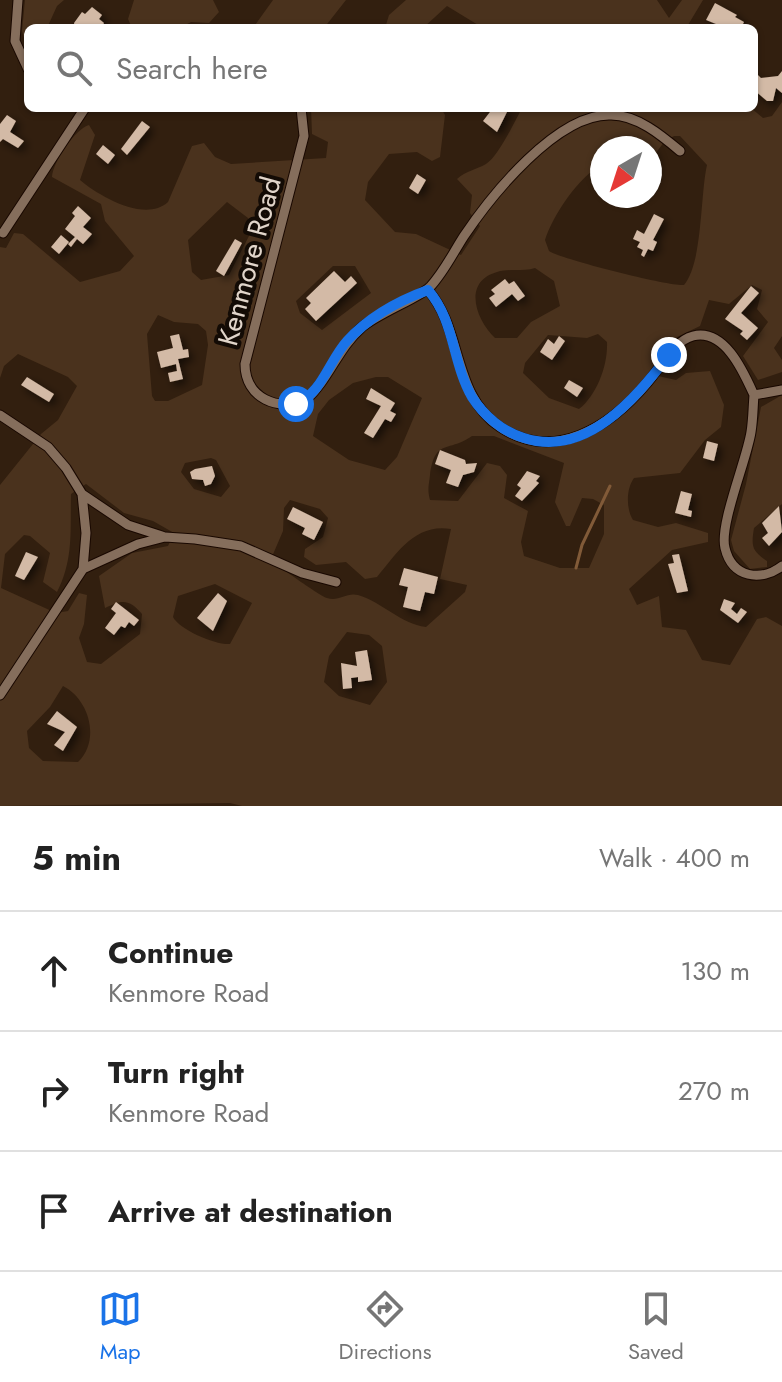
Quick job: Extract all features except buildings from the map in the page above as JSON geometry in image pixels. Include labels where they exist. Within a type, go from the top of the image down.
[{"type":"street","points":[[18,0],[15,41],[24,60]]},
{"type":"street","points":[[3,233],[82,112]]},
{"type":"street","name":"Kenmore Road","points":[[301,112],[304,136],[245,364],[258,395],[275,405],[306,400],[356,333],[380,313],[428,290],[506,183],[546,144],[567,130],[588,118],[610,114],[647,127],[680,151]]},
{"type":"street","points":[[428,290],[449,323],[471,395],[497,425],[514,435],[557,443],[586,434],[614,415],[645,385],[679,343],[693,336],[706,336],[721,344],[734,357],[754,395],[751,433],[724,547],[735,566],[748,576],[769,576],[782,566]]},
{"type":"street","points":[[754,395],[782,390]]},
{"type":"street","points":[[0,415],[48,447],[82,494],[128,525],[165,537],[241,546],[302,573],[336,582]]},
{"type":"street","points":[[0,695],[83,569],[86,533],[82,494]]},
{"type":"street","points":[[83,569],[119,550],[165,537]]},
{"type":"shaded area","points":[[25,0],[64,0],[57,6],[49,24],[24,24],[24,38],[22,31]]},
{"type":"shaded area","points":[[134,0],[213,0],[219,12],[209,23],[130,24],[128,19]]},
{"type":"shaded area","points":[[273,0],[346,0],[327,24],[256,24]]},
{"type":"shaded area","points":[[406,0],[657,0],[669,18],[682,0],[703,0],[689,24],[476,24],[447,6],[427,24],[386,24],[389,15]]},
{"type":"shaded area","points":[[782,102],[782,336],[774,348],[782,360],[782,372],[758,380],[743,356],[768,322],[757,309],[762,290],[752,285],[729,304],[709,300],[700,326],[673,339],[652,369],[658,376],[676,380],[686,373],[710,371],[724,405],[721,427],[705,440],[680,473],[634,478],[628,493],[629,510],[633,520],[658,527],[676,523],[708,533],[708,542],[672,550],[629,589],[637,605],[659,596],[662,627],[686,630],[702,660],[730,665],[757,619],[766,617],[782,626],[782,806],[242,806],[230,803],[0,806],[0,485],[41,434],[58,420],[77,386],[68,377],[18,354],[4,366],[0,378],[0,247],[6,248],[14,233],[23,234],[80,282],[120,271],[134,256],[105,221],[101,204],[52,177],[60,155],[77,133],[89,125],[95,135],[80,180],[110,200],[147,210],[168,202],[192,146],[204,143],[215,157],[231,164],[326,158],[328,142],[312,134],[311,112],[443,112],[440,157],[432,161],[417,152],[389,154],[368,182],[365,200],[395,232],[416,234],[461,255],[480,226],[470,213],[472,195],[457,179],[491,160],[520,112],[756,112],[763,118],[772,116]],"holes":[[[227,202],[248,218],[251,232],[229,275],[201,280],[192,272],[188,240]],[[333,266],[355,266],[371,293],[322,330],[300,313],[296,301]],[[535,268],[554,281],[560,306],[531,322],[517,338],[495,338],[482,322],[476,293],[486,277],[502,271]],[[158,315],[174,322],[198,324],[206,331],[208,345],[202,385],[168,401],[155,401],[147,334]],[[598,334],[607,342],[606,360],[591,396],[579,409],[549,398],[523,373],[525,363],[548,335],[587,338]],[[388,377],[422,398],[397,457],[385,470],[349,460],[313,436],[318,414],[329,400],[353,383]],[[472,436],[494,436],[564,463],[555,502],[566,526],[570,526],[582,498],[604,505],[604,534],[589,568],[560,568],[524,556],[521,542],[528,511],[504,498],[507,475],[500,466],[487,463],[458,501],[430,500],[428,487],[435,456],[444,448]],[[211,458],[216,460],[230,486],[221,497],[194,489],[181,472],[185,463]],[[86,484],[124,513],[153,521],[174,533],[168,546],[132,553],[99,576],[105,608],[124,602],[142,614],[140,634],[101,664],[87,662],[79,638],[87,595],[79,593],[68,611],[56,613],[1,588],[5,554],[24,535],[30,536],[50,553],[43,582],[57,592],[69,556],[71,494]],[[290,500],[320,509],[328,518],[323,537],[305,549],[304,557],[316,565],[346,562],[365,579],[377,577],[417,535],[438,528],[451,529],[440,579],[467,585],[465,592],[426,627],[408,622],[358,595],[327,598],[271,559],[283,531],[284,508]],[[215,584],[252,603],[230,644],[198,636],[177,622],[173,617],[178,596]],[[347,632],[369,635],[382,646],[387,682],[370,705],[339,696],[324,682],[329,656]],[[63,686],[80,700],[90,732],[89,743],[78,762],[43,761],[29,748],[27,731],[50,707]]]},
{"type":"shaded area","points":[[782,395],[782,504],[754,528],[754,548],[767,561],[767,567],[750,569],[734,551],[731,540],[761,407]]},
{"type":"waterway","points":[[576,568],[582,545],[610,486]]},
{"type":"route","points":[[296,404],[316,391],[336,355],[363,326],[396,304],[428,290],[449,323],[471,395],[497,425],[535,442],[557,443],[586,434],[614,415],[645,385],[669,355]]}]
